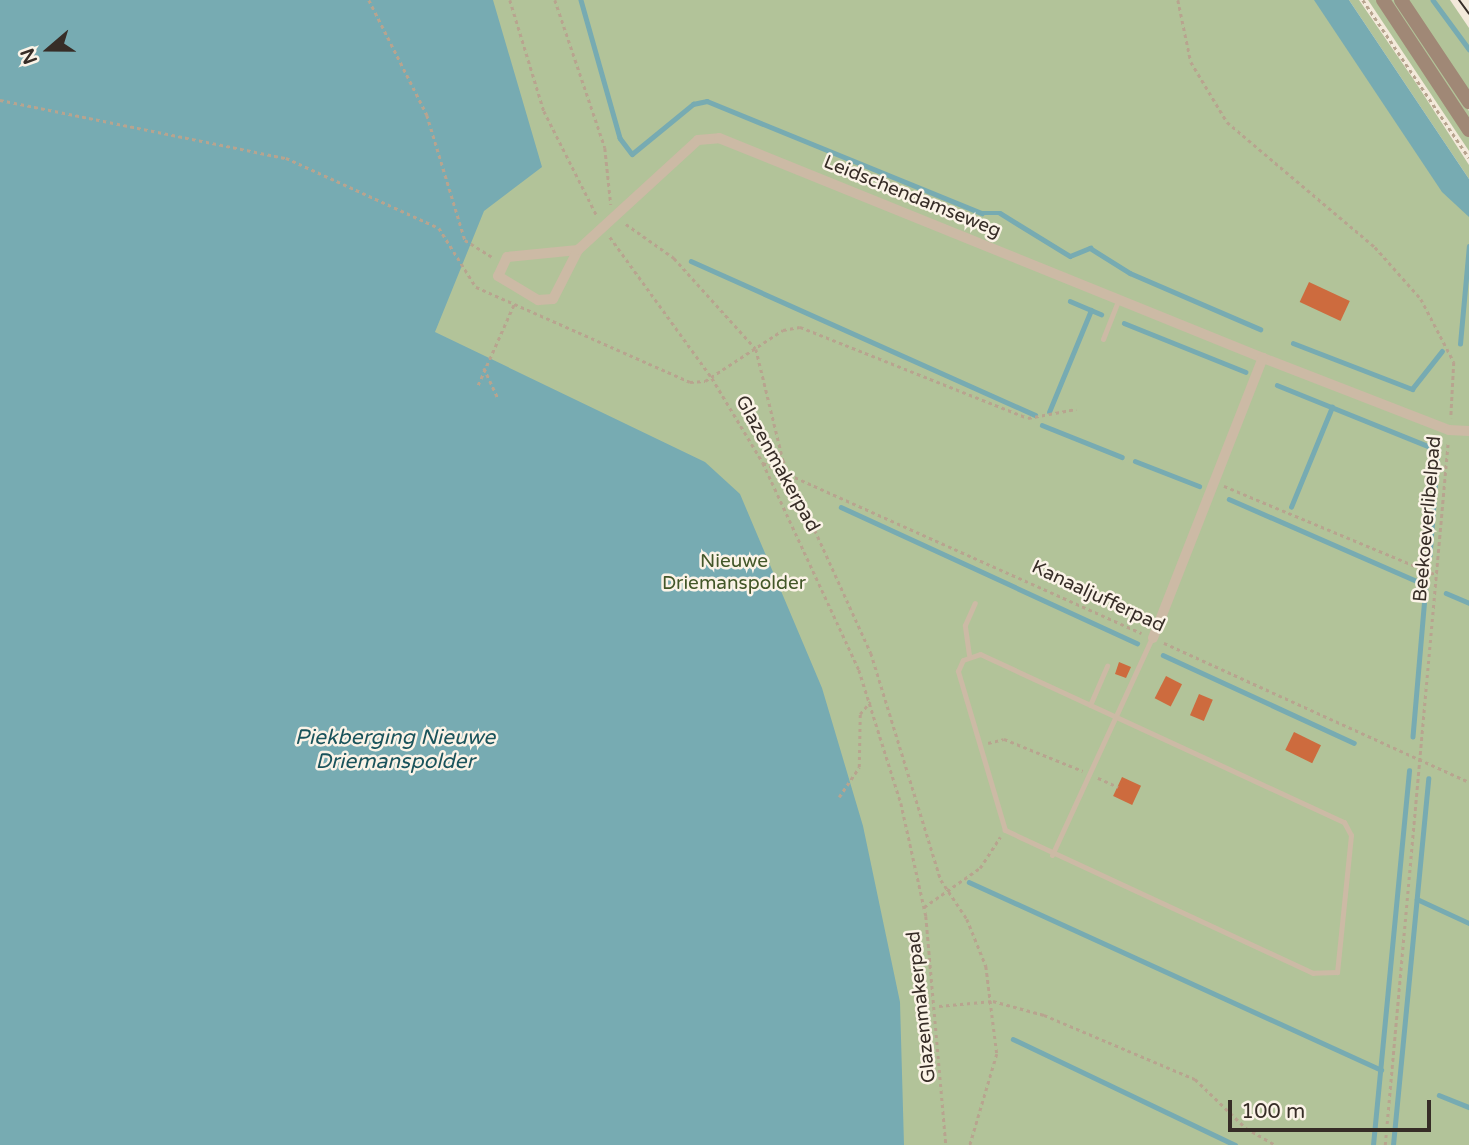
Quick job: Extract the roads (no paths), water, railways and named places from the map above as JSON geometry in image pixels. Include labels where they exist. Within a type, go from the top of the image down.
[{"type":"main road","points":[[1382,0],[1469,130]]},
{"type":"main road","points":[[1401,0],[1469,102]]},
{"type":"street","name":"Leidschendamseweg","points":[[578,250],[500,262],[498,276],[520,292],[552,299],[578,250],[698,140],[711,137],[1263,358],[1449,430],[1469,431]]},
{"type":"street","points":[[1153,638],[1263,358]]},
{"type":"lane","points":[[1103,340],[1118,301]]},
{"type":"lane","points":[[969,655],[980,654],[1350,828],[1337,972],[1312,973],[1052,855],[1005,830],[958,671],[969,655],[965,625],[975,603]]},
{"type":"lane","points":[[1052,855],[1153,638]]},
{"type":"lane","points":[[1090,705],[1107,666]]},
{"type":"water","name":"Piekberging Nieuwe Driemanspolder","points":[[0,0],[493,0],[542,167],[484,211],[435,332],[705,462],[740,494],[822,688],[863,826],[900,1002],[904,1145],[0,1145]]},
{"type":"water","points":[[1314,0],[1349,0],[1469,179],[1469,217],[1442,192]]},
{"type":"waterway","points":[[581,0],[620,138],[632,154],[693,104],[707,101],[982,213],[1000,213],[1070,256],[1090,248],[1130,273],[1260,329]]},
{"type":"waterway","points":[[1433,0],[1469,49]]},
{"type":"waterway","points":[[1460,344],[1469,246]]},
{"type":"waterway","points":[[691,261],[1035,415]]},
{"type":"waterway","points":[[1070,301],[1101,314]]},
{"type":"waterway","points":[[1049,412],[1091,310]]},
{"type":"waterway","points":[[1124,323],[1246,372]]},
{"type":"waterway","points":[[1293,343],[1412,389],[1442,351]]},
{"type":"waterway","points":[[1277,385],[1438,450],[1430,556]]},
{"type":"waterway","points":[[1291,507],[1332,407]]},
{"type":"waterway","points":[[1042,425],[1122,457]]},
{"type":"waterway","points":[[1135,461],[1199,486]]},
{"type":"waterway","points":[[1229,499],[1426,585],[1413,736]]},
{"type":"waterway","points":[[841,507],[1137,643]]},
{"type":"waterway","points":[[1446,593],[1469,603]]},
{"type":"waterway","points":[[1163,655],[1354,743]]},
{"type":"waterway","points":[[1373,1145],[1409,771]]},
{"type":"waterway","points":[[1393,1145],[1428,779]]},
{"type":"waterway","points":[[969,882],[1381,1070]]},
{"type":"waterway","points":[[1417,899],[1469,923]]},
{"type":"waterway","points":[[1013,1039],[1235,1145]]},
{"type":"waterway","points":[[1439,1095],[1469,1107]]},
{"type":"tram line","points":[[1459,0],[1469,14]]},
{"type":"park label","name":"Nieuwe Driemanspolder","points":[[734,573]]}]
